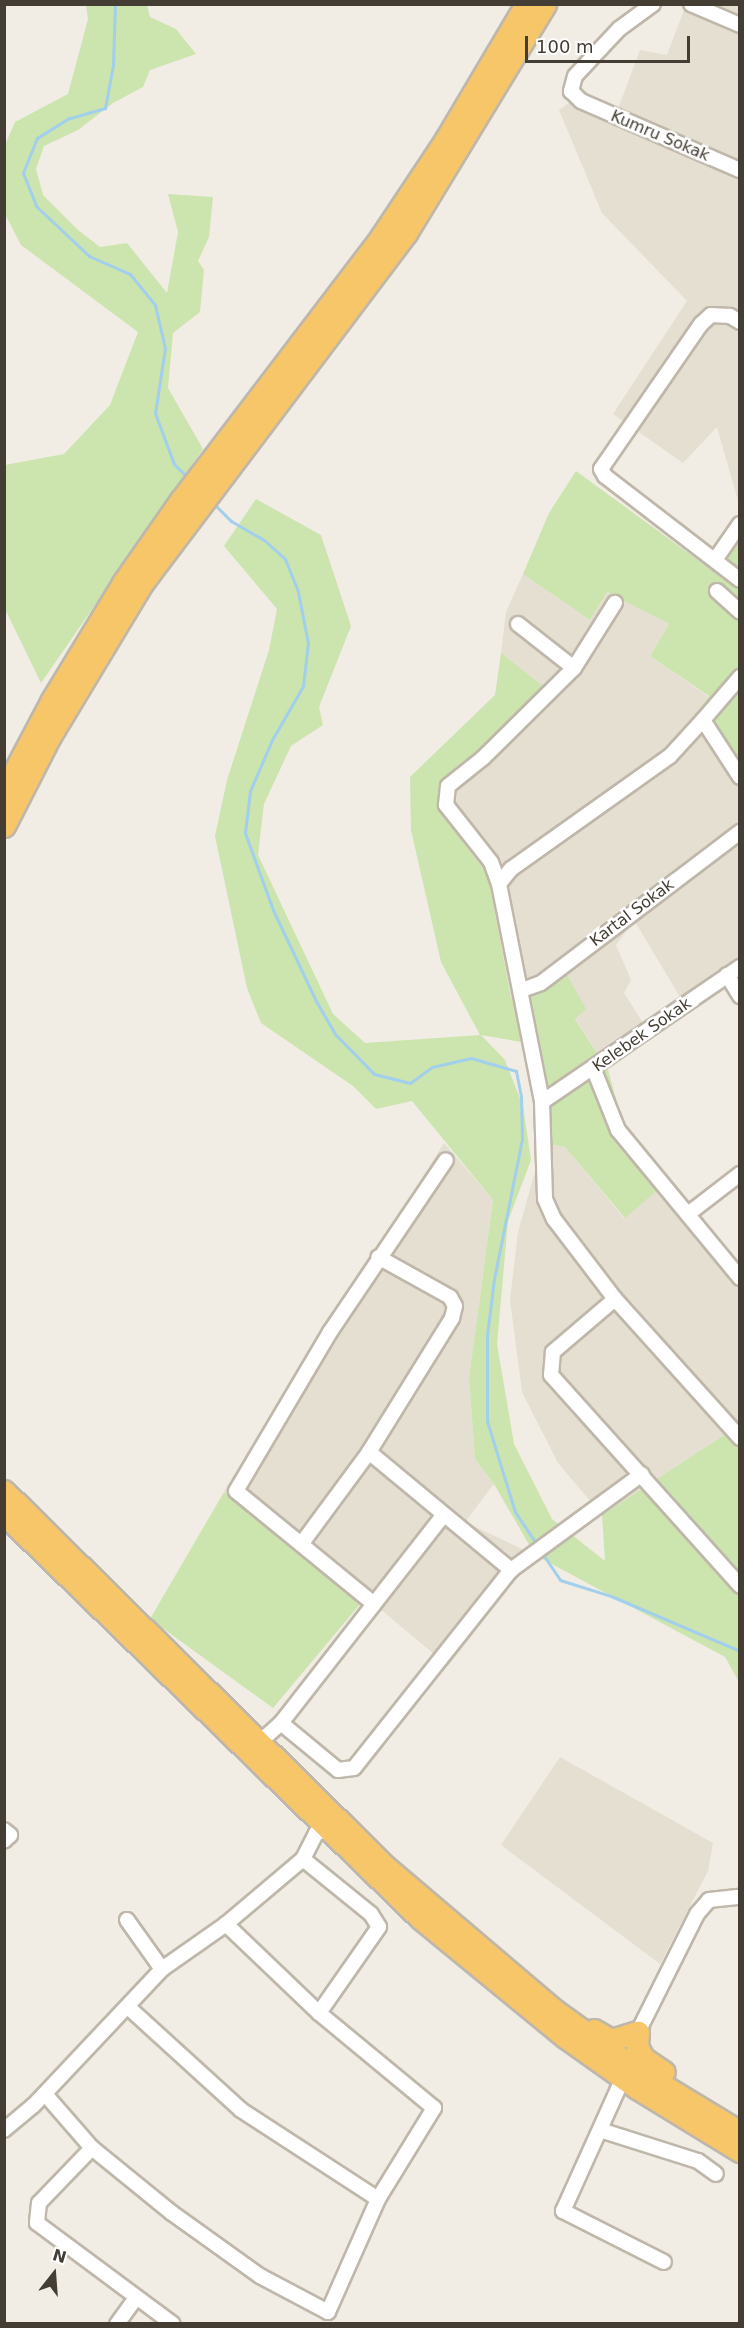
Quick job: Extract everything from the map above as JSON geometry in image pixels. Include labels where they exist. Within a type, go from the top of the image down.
[{"type":"highway","points":[[4,791],[95,628],[212,473],[402,208],[526,4]]},
{"type":"highway","points":[[212,473],[406,233],[545,4]]},
{"type":"highway","points":[[4,826],[101,647],[188,505]]},
{"type":"highway","points":[[4,1491],[386,1866],[554,2010],[636,2069],[740,2132]]},
{"type":"highway","points":[[4,1514],[322,1825],[491,1978],[623,2078],[740,2151]]},
{"type":"highway","points":[[386,1866],[594,2029],[611,2040],[638,2032],[638,2046],[643,2058],[740,2121]]},
{"type":"street","name":"Kumru Sokak","points":[[653,4],[619,29],[575,76],[571,91],[581,101],[740,170]]},
{"type":"street","points":[[691,4],[740,25]]},
{"type":"street","points":[[740,322],[730,316],[711,315],[701,324],[601,469],[605,476],[740,580]]},
{"type":"street","points":[[715,560],[740,524]]},
{"type":"street","points":[[717,591],[740,612]]},
{"type":"street","points":[[615,603],[574,668],[483,758],[448,786],[446,805],[491,862],[499,884],[522,990],[542,1102],[546,1199],[554,1219],[615,1299],[734,1422],[740,1438]]},
{"type":"street","points":[[518,624],[574,668]]},
{"type":"street","points":[[499,884],[511,869],[670,756],[740,677]]},
{"type":"street","points":[[703,720],[740,777]]},
{"type":"street","name":"Kartal Sokak","points":[[522,990],[541,983],[740,832]]},
{"type":"street","name":"Kelebek Sokak","points":[[542,1102],[594,1070],[740,967]]},
{"type":"street","points":[[727,975],[740,996]]},
{"type":"street","points":[[594,1070],[618,1130],[740,1278]]},
{"type":"street","points":[[374,1604],[236,1491],[378,1257],[446,1160]]},
{"type":"street","points":[[688,1214],[740,1174]]},
{"type":"street","points":[[302,1543],[369,1452],[452,1318],[455,1306],[450,1297],[378,1257]]},
{"type":"street","points":[[615,1299],[553,1352],[551,1376],[642,1474],[740,1587]]},
{"type":"street","points":[[369,1452],[442,1517],[515,1567]]},
{"type":"street","points":[[281,1723],[338,1770],[354,1768],[515,1567],[642,1474]]},
{"type":"street","points":[[261,1741],[281,1723],[442,1517]]},
{"type":"street","points":[[727,1574],[740,1565]]},
{"type":"street","points":[[4,2130],[45,2094],[162,1969],[226,1924],[303,1859],[322,1825]]},
{"type":"street","points":[[4,1830],[10,1835],[4,1841]]},
{"type":"street","points":[[303,1859],[370,1914],[379,1927],[319,2013]]},
{"type":"street","points":[[638,2032],[697,1914],[709,1900],[739,1899]]},
{"type":"street","points":[[127,1920],[162,1969]]},
{"type":"street","points":[[45,2094],[92,2148],[260,2276],[326,2313],[378,2199],[434,2108],[319,2013],[226,1924]]},
{"type":"street","points":[[128,2007],[241,2110],[378,2199]]},
{"type":"street","points":[[623,2078],[563,2211],[664,2262]]},
{"type":"street","points":[[600,2130],[698,2161],[716,2174]]},
{"type":"street","points":[[92,2148],[39,2203],[37,2223],[173,2324]]},
{"type":"street","points":[[117,2324],[136,2298]]},
{"type":"shaded area","points":[[686,5],[739,5],[739,504],[717,427],[683,463],[613,414],[687,301],[602,213],[559,110],[583,93],[618,109],[640,50],[667,55]]},
{"type":"shaded area","points":[[523,574],[590,620],[607,592],[669,624],[650,656],[709,697],[701,708],[739,761],[739,976],[689,1012],[634,920],[616,945],[631,980],[624,993],[653,1038],[608,1070],[575,1018],[511,999],[488,875],[453,829],[438,793],[543,686],[501,653],[506,612]]},
{"type":"shaded area","points":[[444,1143],[493,1200],[469,1378],[475,1459],[494,1484],[465,1522],[535,1555],[448,1666],[366,1597],[224,1492]]},
{"type":"shaded area","points":[[543,1143],[565,1147],[624,1218],[667,1182],[739,1271],[739,1429],[721,1437],[602,1515],[558,1463],[522,1392],[510,1300],[518,1232]]},
{"type":"shaded area","points":[[560,1757],[713,1843],[708,1871],[660,1964],[501,1845]]},
{"type":"green space","points":[[86,5],[147,5],[150,17],[176,29],[196,54],[150,70],[143,87],[113,103],[78,130],[44,146],[36,169],[43,195],[78,230],[100,247],[127,243],[167,293],[178,232],[168,194],[213,197],[209,237],[198,261],[204,270],[200,312],[173,333],[168,388],[203,449],[41,683],[5,609],[5,465],[64,454],[110,405],[138,332],[21,245],[5,214],[5,145],[15,122],[68,94],[88,19]]},
{"type":"green space","points":[[576,471],[713,571],[739,539],[739,761],[701,707],[709,696],[650,656],[669,624],[607,592],[590,620],[523,574],[549,513]]},
{"type":"green space","points":[[256,499],[321,535],[351,626],[319,707],[323,725],[291,746],[264,804],[258,855],[333,1014],[365,1043],[480,1035],[441,962],[411,830],[410,777],[495,695],[501,653],[543,686],[438,793],[453,829],[488,875],[511,999],[566,973],[586,1009],[575,1019],[608,1070],[625,1131],[667,1182],[625,1218],[565,1147],[543,1143],[527,1043],[481,1035],[505,1060],[523,1106],[531,1160],[508,1221],[497,1344],[514,1444],[552,1519],[605,1561],[602,1515],[721,1437],[738,1430],[739,1682],[725,1657],[535,1555],[494,1484],[475,1459],[469,1378],[493,1200],[412,1101],[376,1109],[353,1086],[261,1023],[247,988],[215,836],[227,780],[269,650],[277,609],[224,546]]},
{"type":"green space","points":[[224,1492],[366,1597],[273,1708],[150,1619]]},
{"type":"waterway","points":[[115,4],[113,65],[105,108],[69,118],[37,138],[23,173],[36,206],[89,256],[130,274],[155,305],[165,348],[155,413],[174,464],[188,478]]},
{"type":"waterway","points":[[212,502],[231,521],[264,540],[285,559],[298,592],[308,643],[303,686],[272,740],[250,791],[245,833],[273,910],[316,1001],[336,1035],[374,1074],[410,1083],[432,1067],[471,1058],[516,1071],[521,1096],[522,1139],[494,1279],[487,1335],[487,1421],[515,1512],[537,1545]]},
{"type":"waterway","points":[[542,1553],[560,1580],[611,1596],[740,1651]]}]
